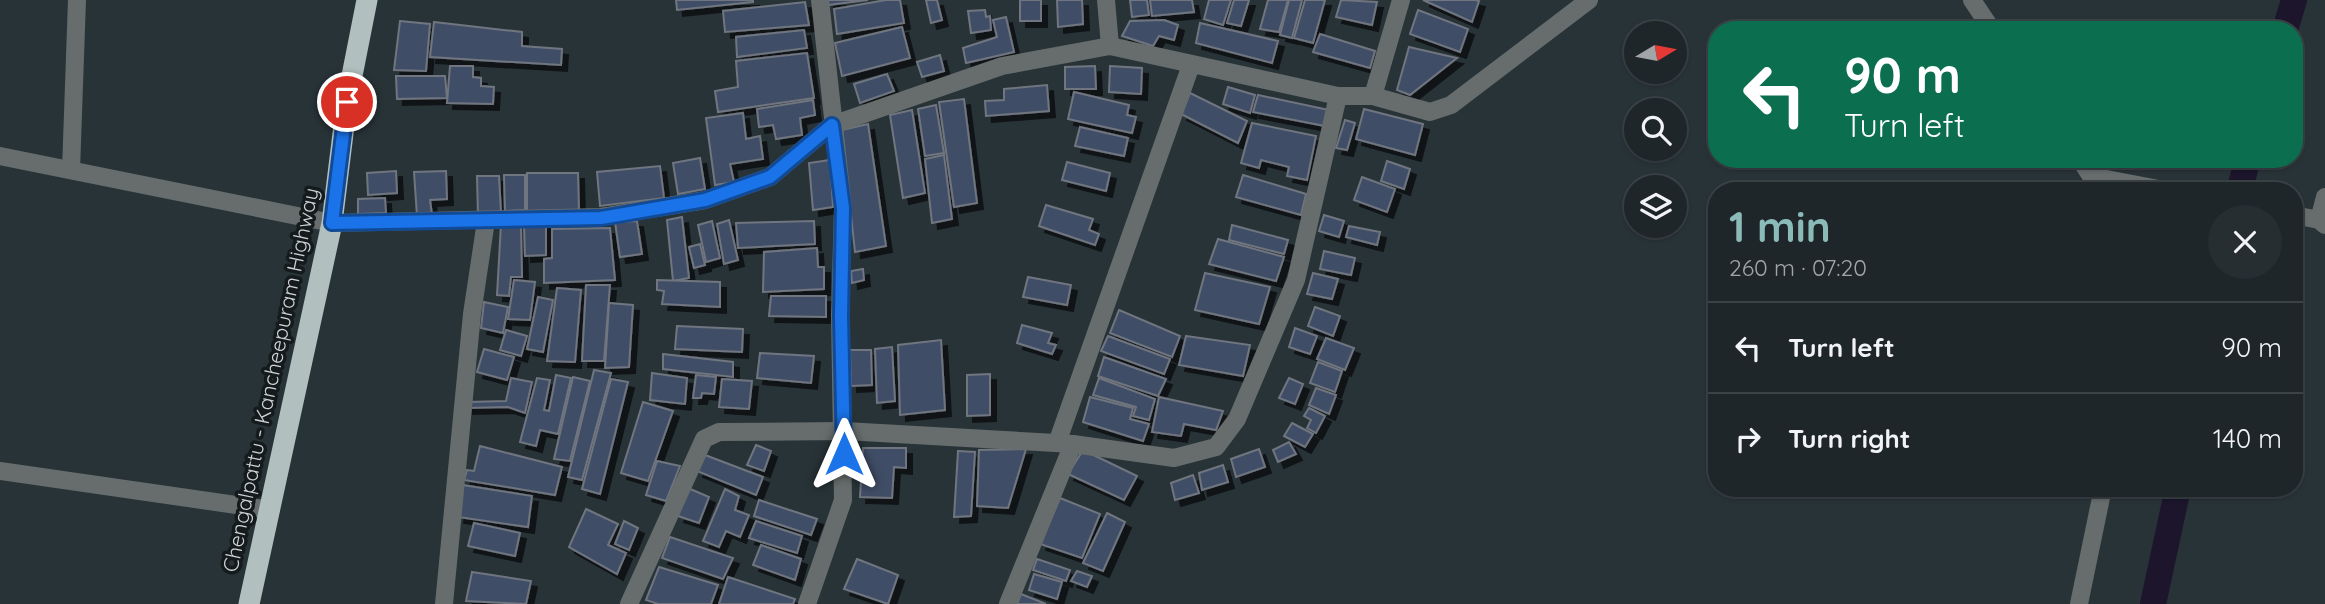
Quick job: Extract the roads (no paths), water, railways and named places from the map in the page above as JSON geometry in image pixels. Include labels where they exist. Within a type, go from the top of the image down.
[{"type":"highway","name":"Chengalpattu - Kancheepuram Highway","points":[[249,604],[332,223],[347,102],[367,0]]},
{"type":"street","points":[[71,170],[77,0]]},
{"type":"street","points":[[807,604],[843,500],[845,432],[841,316],[843,208],[820,0]]},
{"type":"street","points":[[1106,0],[1110,46]]},
{"type":"street","points":[[1373,96],[1401,0]]},
{"type":"street","points":[[0,156],[332,223],[601,218],[705,200],[770,177],[832,125],[1002,66],[1110,46],[1338,96],[1373,96],[1430,112],[1451,105],[1589,0]]},
{"type":"street","points":[[1972,0],[1986,21]]},
{"type":"street","points":[[1008,604],[1065,443],[1191,65]]},
{"type":"street","points":[[629,604],[704,439],[719,432],[845,432],[1065,443],[1174,458],[1216,447],[1237,419],[1296,280],[1338,96]]},
{"type":"street","points":[[2303,217],[2322,222],[2325,197]]},
{"type":"street","points":[[444,604],[472,314],[486,221]]},
{"type":"street","points":[[0,471],[271,510]]},
{"type":"street","points":[[2079,604],[2101,497]]},
{"type":"waterway","points":[[2288,21],[2294,0]]},
{"type":"waterway","points":[[2242,182],[2245,168]]},
{"type":"waterway","points":[[2153,604],[2176,497]]}]
